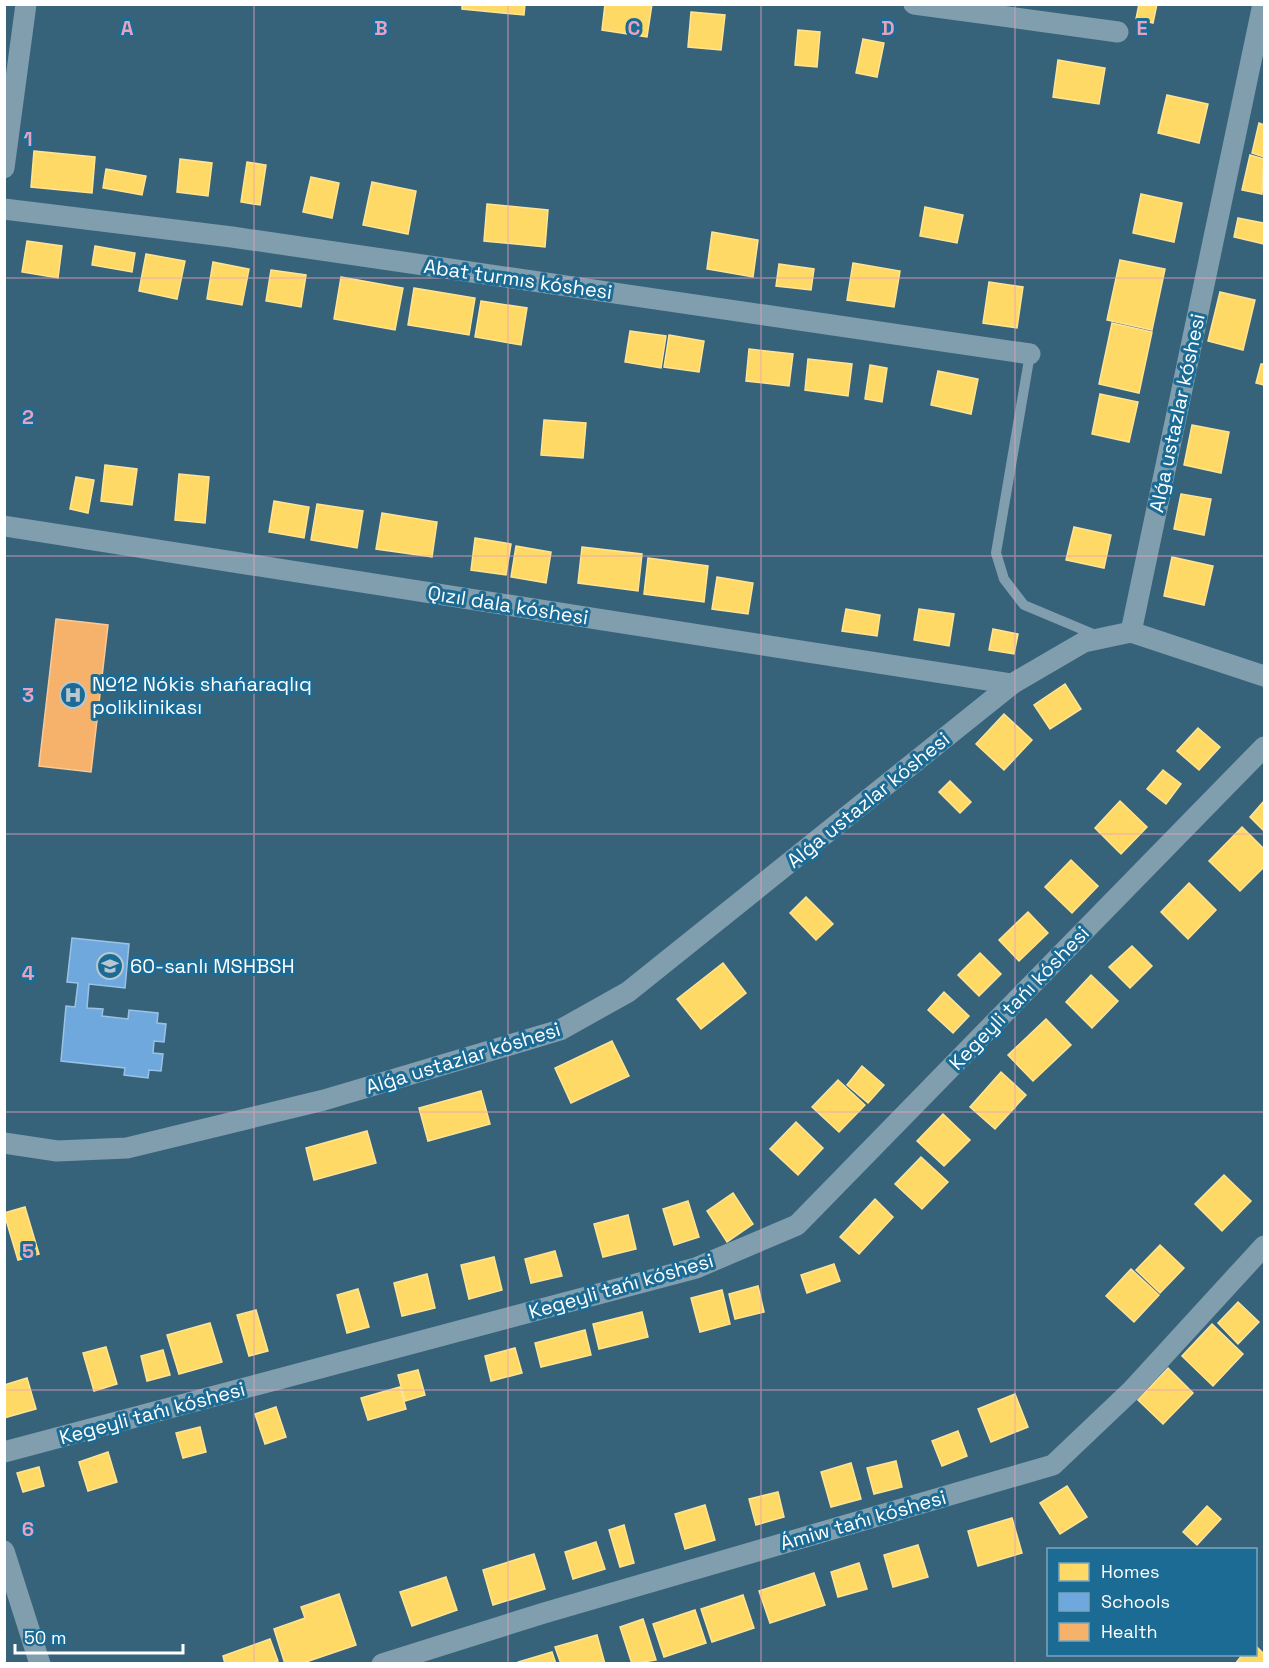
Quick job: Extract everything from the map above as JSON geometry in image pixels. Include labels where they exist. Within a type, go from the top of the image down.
[{"type":"street","points":[[4,168],[26,4]]},
{"type":"street","points":[[914,4],[1118,32]]},
{"type":"street","name":"Alǵa ustazlar kóshesi","points":[[4,1143],[57,1151],[126,1148],[324,1100],[560,1030],[628,992],[1012,684],[1084,642],[1131,632],[1263,4]]},
{"type":"street","name":"Abat turmıs kóshesi","points":[[4,209],[232,237],[1030,354]]},
{"type":"street","name":"Qızıl dala kóshesi","points":[[4,526],[1012,684]]},
{"type":"street","points":[[1131,632],[1264,676]]},
{"type":"street","name":"Kegeyli tańı kóshesi","points":[[4,1452],[696,1268],[797,1225],[1264,747]]},
{"type":"street","name":"Ámiw tańı kóshesi","points":[[382,1664],[544,1613],[1053,1465],[1132,1390],[1264,1246]]},
{"type":"street","points":[[4,1551],[40,1664]]},
{"type":"lane","points":[[1030,354],[996,553],[1004,579],[1024,605],[1104,638]]},
{"type":"building: Homes","points":[[462,4],[525,4],[524,15],[462,9]]},
{"type":"building: Homes","points":[[605,4],[652,4],[647,37],[602,30]]},
{"type":"building: Homes","points":[[1139,4],[1157,4],[1153,23],[1136,19]]},
{"type":"building: Homes","points":[[691,12],[725,15],[721,50],[688,47]]},
{"type":"building: Homes","points":[[798,30],[820,32],[817,67],[795,65]]},
{"type":"building: Homes","points":[[863,39],[884,43],[877,77],[856,73]]},
{"type":"building: Homes","points":[[1058,60],[1105,68],[1099,104],[1053,97]]},
{"type":"building: Homes","points":[[1167,95],[1208,104],[1199,143],[1158,133]]},
{"type":"building: Homes","points":[[1259,123],[1264,125],[1264,157],[1252,153]]},
{"type":"building: Homes","points":[[34,151],[95,157],[92,193],[31,187]]},
{"type":"building: Homes","points":[[1250,155],[1264,159],[1262,194],[1242,190]]},
{"type":"building: Homes","points":[[180,159],[212,163],[208,196],[177,192]]},
{"type":"building: Homes","points":[[247,162],[266,165],[260,205],[241,202]]},
{"type":"building: Homes","points":[[106,169],[146,176],[142,195],[103,188]]},
{"type":"building: Homes","points":[[311,177],[339,183],[332,218],[303,212]]},
{"type":"building: Homes","points":[[372,182],[416,191],[408,234],[363,225]]},
{"type":"building: Homes","points":[[1141,194],[1182,203],[1174,242],[1133,233]]},
{"type":"building: Homes","points":[[487,204],[548,210],[545,247],[484,241]]},
{"type":"building: Homes","points":[[925,207],[963,215],[957,243],[920,236]]},
{"type":"building: Homes","points":[[1238,218],[1264,223],[1264,244],[1234,237]]},
{"type":"building: Homes","points":[[712,232],[758,240],[753,277],[707,269]]},
{"type":"building: Homes","points":[[27,241],[62,246],[58,278],[22,272]]},
{"type":"building: Homes","points":[[95,246],[135,253],[132,272],[92,265]]},
{"type":"building: Homes","points":[[146,254],[185,261],[177,299],[139,291]]},
{"type":"building: Homes","points":[[1120,260],[1165,269],[1152,330],[1107,320]]},
{"type":"building: Homes","points":[[213,262],[249,269],[242,305],[207,299]]},
{"type":"building: Homes","points":[[853,263],[900,271],[894,307],[847,300]]},
{"type":"building: Homes","points":[[779,264],[814,269],[811,290],[776,286]]},
{"type":"building: Homes","points":[[271,270],[306,275],[301,307],[266,301]]},
{"type":"building: Homes","points":[[341,277],[403,288],[395,330],[334,319]]},
{"type":"building: Homes","points":[[989,282],[1023,287],[1017,328],[983,323]]},
{"type":"building: Homes","points":[[414,288],[475,298],[469,335],[408,325]]},
{"type":"building: Homes","points":[[1220,292],[1255,300],[1243,350],[1208,341]]},
{"type":"building: Homes","points":[[481,301],[527,308],[521,345],[475,337]]},
{"type":"building: Homes","points":[[1112,323],[1152,332],[1139,393],[1099,384]]},
{"type":"building: Homes","points":[[630,331],[666,336],[661,368],[625,362]]},
{"type":"building: Homes","points":[[669,335],[704,341],[699,372],[664,367]]},
{"type":"building: Homes","points":[[749,349],[793,354],[789,386],[746,381]]},
{"type":"building: Homes","points":[[808,359],[852,364],[848,396],[805,390]]},
{"type":"building: Homes","points":[[1261,364],[1264,364],[1264,385],[1256,383]]},
{"type":"building: Homes","points":[[870,365],[887,368],[882,402],[865,399]]},
{"type":"building: Homes","points":[[938,371],[978,379],[971,414],[931,405]]},
{"type":"building: Homes","points":[[1100,394],[1138,402],[1129,442],[1092,434]]},
{"type":"building: Homes","points":[[544,420],[586,423],[583,458],[541,455]]},
{"type":"building: Homes","points":[[1192,425],[1229,432],[1221,473],[1184,465]]},
{"type":"building: Homes","points":[[105,465],[137,469],[132,505],[101,501]]},
{"type":"building: Homes","points":[[179,474],[209,477],[205,523],[175,520]]},
{"type":"building: Homes","points":[[76,477],[94,480],[88,513],[70,509]]},
{"type":"building: Homes","points":[[1181,494],[1211,499],[1204,535],[1174,529]]},
{"type":"building: Homes","points":[[274,501],[309,507],[304,538],[269,532]]},
{"type":"building: Homes","points":[[317,504],[363,511],[357,548],[311,540]]},
{"type":"building: Homes","points":[[382,513],[437,522],[432,557],[376,549]]},
{"type":"building: Homes","points":[[1074,527],[1111,535],[1104,568],[1066,560]]},
{"type":"building: Homes","points":[[475,538],[511,544],[506,575],[471,570]]},
{"type":"building: Homes","points":[[516,546],[551,552],[546,583],[511,577]]},
{"type":"building: Homes","points":[[582,547],[642,554],[638,591],[578,583]]},
{"type":"building: Homes","points":[[1172,557],[1213,566],[1204,605],[1164,596]]},
{"type":"building: Homes","points":[[648,558],[708,566],[704,602],[644,594]]},
{"type":"building: Homes","points":[[717,577],[753,583],[748,614],[712,609]]},
{"type":"building: Homes","points":[[846,609],[880,615],[877,636],[842,631]]},
{"type":"building: Homes","points":[[919,609],[954,614],[949,646],[914,640]]},
{"type":"building: Homes","points":[[993,629],[1018,634],[1014,654],[989,650]]},
{"type":"building: Homes","points":[[1065,684],[1081,709],[1050,729],[1034,705]]},
{"type":"building: Homes","points":[[1004,714],[1032,740],[1004,770],[976,744]]},
{"type":"building: Homes","points":[[1198,728],[1220,747],[1199,770],[1177,751]]},
{"type":"building: Homes","points":[[1163,770],[1181,784],[1166,804],[1147,789]]},
{"type":"building: Homes","points":[[950,781],[971,802],[960,813],[939,792]]},
{"type":"building: Homes","points":[[1120,801],[1147,827],[1121,854],[1095,828]]},
{"type":"building: Homes","points":[[1264,801],[1264,831],[1250,817]]},
{"type":"building: Homes","points":[[1242,827],[1264,849],[1264,867],[1240,891],[1209,861]]},
{"type":"building: Homes","points":[[1071,860],[1098,886],[1072,913],[1045,887]]},
{"type":"building: Homes","points":[[1189,883],[1216,910],[1188,939],[1161,912]]},
{"type":"building: Homes","points":[[806,897],[833,924],[816,940],[790,913]]},
{"type":"building: Homes","points":[[1028,912],[1048,933],[1019,961],[999,940]]},
{"type":"building: Homes","points":[[1132,946],[1152,966],[1130,988],[1109,967]]},
{"type":"building: Homes","points":[[980,953],[1001,974],[979,996],[958,975]]},
{"type":"building: Homes","points":[[723,963],[746,993],[701,1029],[677,999]]},
{"type":"building: Homes","points":[[1091,975],[1118,1001],[1092,1028],[1066,1002]]},
{"type":"building: Homes","points":[[944,992],[969,1016],[953,1033],[928,1010]]},
{"type":"building: Homes","points":[[1046,1019],[1071,1045],[1033,1081],[1008,1055]]},
{"type":"building: Homes","points":[[612,1041],[629,1076],[571,1103],[555,1068]]},
{"type":"building: Homes","points":[[862,1066],[884,1085],[868,1103],[847,1085]]},
{"type":"building: Homes","points":[[1001,1072],[1026,1095],[995,1129],[970,1107]]},
{"type":"building: Homes","points":[[838,1080],[865,1105],[839,1132],[812,1107]]},
{"type":"building: Homes","points":[[481,1091],[490,1124],[428,1141],[419,1108]]},
{"type":"building: Homes","points":[[943,1114],[970,1140],[944,1166],[917,1141]]},
{"type":"building: Homes","points":[[796,1122],[823,1148],[798,1175],[770,1149]]},
{"type":"building: Homes","points":[[367,1131],[376,1163],[314,1180],[306,1148]]},
{"type":"building: Homes","points":[[921,1157],[948,1182],[922,1209],[895,1184]]},
{"type":"building: Homes","points":[[1224,1175],[1251,1201],[1222,1231],[1195,1204]]},
{"type":"building: Homes","points":[[733,1193],[753,1224],[727,1242],[707,1211]]},
{"type":"building: Homes","points":[[875,1199],[893,1217],[859,1254],[840,1237]]},
{"type":"building: Homes","points":[[688,1201],[699,1237],[674,1245],[663,1209]]},
{"type":"building: Homes","points":[[25,1207],[39,1254],[18,1260],[4,1213]]},
{"type":"building: Homes","points":[[628,1215],[636,1249],[603,1257],[594,1224]]},
{"type":"building: Homes","points":[[1160,1245],[1184,1268],[1160,1293],[1136,1270]]},
{"type":"building: Homes","points":[[555,1251],[562,1276],[531,1283],[525,1259]]},
{"type":"building: Homes","points":[[494,1257],[502,1290],[469,1299],[461,1265]]},
{"type":"building: Homes","points":[[834,1264],[840,1281],[807,1293],[801,1275]]},
{"type":"building: Homes","points":[[1131,1269],[1159,1295],[1134,1322],[1106,1296]]},
{"type":"building: Homes","points":[[427,1274],[435,1308],[402,1316],[394,1283]]},
{"type":"building: Homes","points":[[758,1286],[764,1312],[735,1319],[729,1294]]},
{"type":"building: Homes","points":[[358,1289],[369,1327],[347,1333],[337,1295]]},
{"type":"building: Homes","points":[[722,1290],[730,1324],[700,1332],[691,1298]]},
{"type":"building: Homes","points":[[1238,1302],[1259,1322],[1238,1344],[1218,1323]]},
{"type":"building: Homes","points":[[256,1310],[268,1351],[249,1356],[237,1315]]},
{"type":"building: Homes","points":[[642,1312],[648,1337],[599,1349],[593,1324]]},
{"type":"building: Homes","points":[[210,1323],[222,1362],[179,1374],[167,1335]]},
{"type":"building: Homes","points":[[1212,1324],[1243,1354],[1213,1386],[1182,1356]]},
{"type":"building: Homes","points":[[585,1330],[591,1355],[541,1367],[535,1343]]},
{"type":"building: Homes","points":[[106,1347],[117,1384],[94,1391],[83,1353]]},
{"type":"building: Homes","points":[[515,1348],[522,1373],[491,1381],[485,1356]]},
{"type":"building: Homes","points":[[163,1350],[170,1375],[147,1381],[141,1356]]},
{"type":"building: Homes","points":[[1168,1368],[1193,1393],[1163,1424],[1138,1400]]},
{"type":"building: Homes","points":[[418,1370],[425,1395],[405,1401],[398,1375]]},
{"type":"building: Homes","points":[[27,1378],[36,1409],[4,1418],[4,1385]]},
{"type":"building: Homes","points":[[400,1387],[406,1409],[368,1420],[361,1398]]},
{"type":"building: Homes","points":[[1015,1394],[1028,1427],[991,1442],[978,1409]]},
{"type":"building: Homes","points":[[276,1407],[286,1437],[265,1444],[255,1414]]},
{"type":"building: Homes","points":[[200,1427],[206,1452],[183,1458],[176,1433]]},
{"type":"building: Homes","points":[[958,1431],[967,1456],[942,1466],[932,1441]]},
{"type":"building: Homes","points":[[108,1452],[117,1482],[88,1491],[79,1462]]},
{"type":"building: Homes","points":[[896,1461],[902,1487],[874,1494],[867,1468]]},
{"type":"building: Homes","points":[[851,1463],[861,1499],[831,1507],[821,1472]]},
{"type":"building: Homes","points":[[39,1467],[44,1486],[23,1492],[17,1473]]},
{"type":"building: Homes","points":[[1067,1486],[1087,1517],[1060,1534],[1040,1503]]},
{"type":"building: Homes","points":[[778,1492],[784,1517],[756,1525],[749,1499]]},
{"type":"building: Homes","points":[[705,1505],[715,1540],[685,1549],[675,1514]]},
{"type":"building: Homes","points":[[1207,1506],[1221,1519],[1197,1545],[1183,1532]]},
{"type":"building: Homes","points":[[1012,1518],[1022,1553],[978,1566],[968,1531]]},
{"type":"building: Homes","points":[[624,1525],[634,1563],[620,1567],[609,1530]]},
{"type":"building: Homes","points":[[596,1542],[605,1569],[573,1579],[565,1552]]},
{"type":"building: Homes","points":[[918,1545],[928,1577],[893,1587],[884,1555]]},
{"type":"building: Homes","points":[[534,1554],[545,1589],[493,1605],[483,1570]]},
{"type":"building: Homes","points":[[859,1563],[867,1589],[838,1597],[831,1572]]},
{"type":"building: Homes","points":[[814,1573],[825,1605],[770,1623],[759,1591]]},
{"type":"building: Homes","points":[[446,1577],[457,1610],[412,1626],[400,1592]]},
{"type":"building: Homes","points":[[339,1594],[356,1645],[300,1664],[285,1664],[274,1629],[305,1618],[301,1607]]},
{"type":"building: Homes","points":[[743,1595],[754,1628],[712,1642],[701,1609]]},
{"type":"building: Homes","points":[[695,1610],[706,1643],[664,1657],[653,1624]]},
{"type":"building: Homes","points":[[643,1619],[656,1660],[632,1664],[620,1627]]},
{"type":"building: Homes","points":[[597,1635],[605,1664],[561,1664],[555,1647]]},
{"type":"building: Homes","points":[[270,1639],[278,1661],[270,1664],[225,1664],[223,1656]]},
{"type":"building: Homes","points":[[1257,1647],[1264,1654],[1264,1664],[1235,1664],[1241,1656],[1257,1656]]},
{"type":"building: Homes","points":[[552,1652],[556,1664],[518,1664],[518,1662]]},
{"type":"building: Schools","points":[[72,938],[129,944],[125,988],[89,984],[87,1008],[103,1009],[102,1016],[128,1019],[129,1010],[158,1013],[157,1023],[166,1024],[164,1042],[154,1041],[153,1053],[163,1054],[161,1071],[149,1070],[148,1078],[124,1075],[125,1068],[61,1061],[66,1006],[75,1007],[78,983],[67,982]]},
{"type":"building: Health","name":"№12 Nókis shańaraqlıq poliklinikası","points":[[56,619],[108,625],[91,772],[39,766]]},
{"type":"place","name":"№12 Nókis shańaraqlıq poliklinikası","points":[[73,695]]},
{"type":"place","name":"60-sanlı MSHBSH","points":[[110,966]]}]
